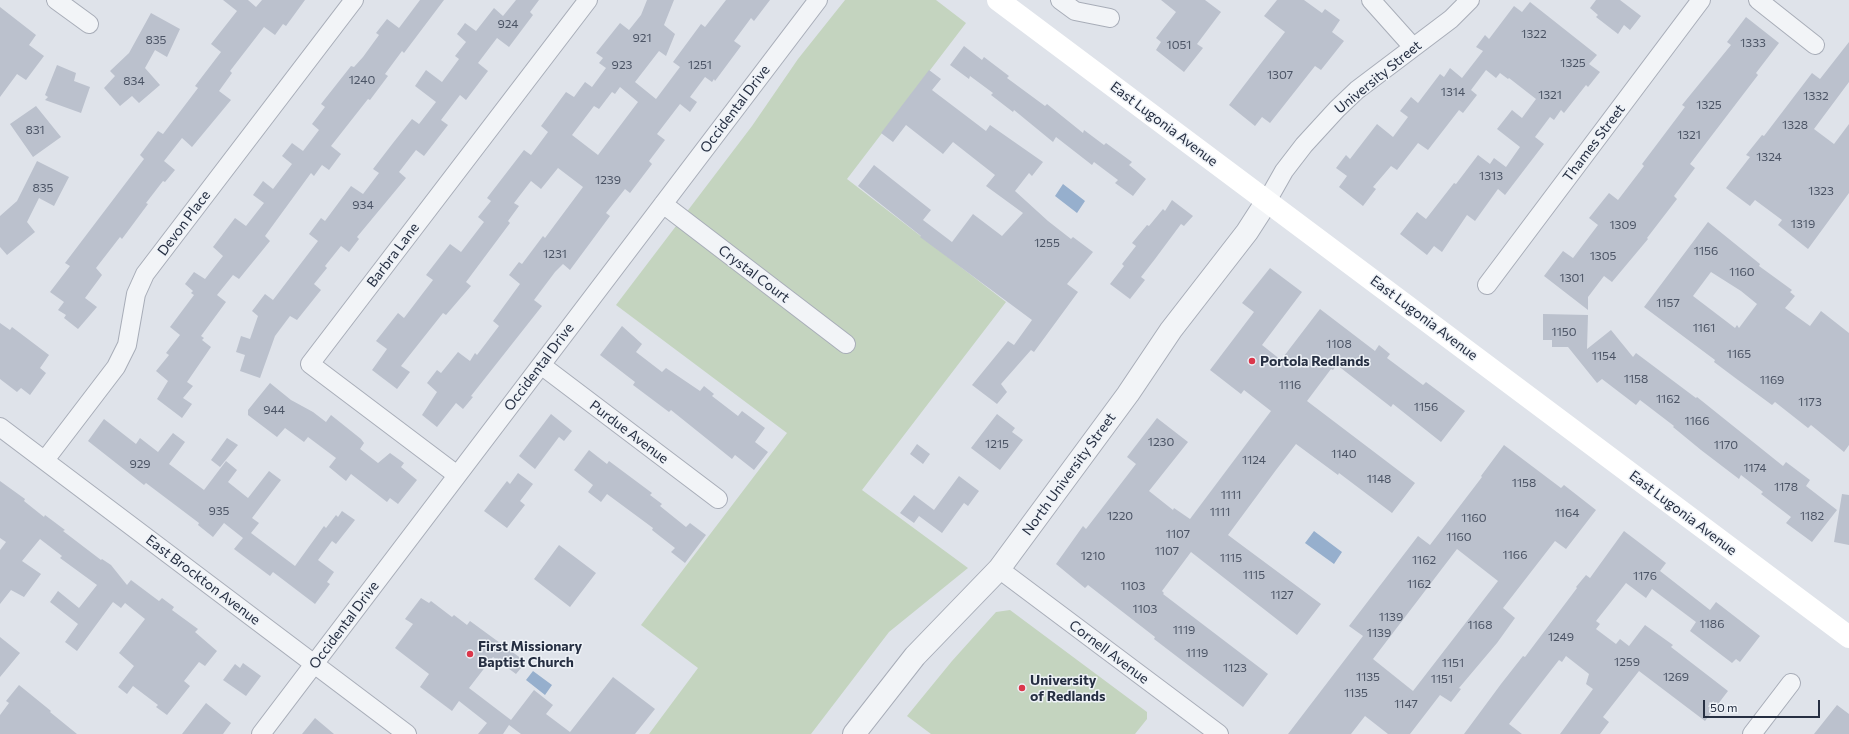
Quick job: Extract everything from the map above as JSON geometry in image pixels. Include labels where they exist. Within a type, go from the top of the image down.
[{"type":"main road","name":"East Lugonia Avenue","points":[[998,0],[1849,637]]},
{"type":"street","points":[[56,0],[89,24]]},
{"type":"street","name":"Devon Place","points":[[45,460],[116,367],[127,345],[136,294],[145,274],[354,0]]},
{"type":"street","name":"Barbra Lane","points":[[457,475],[310,364],[588,0]]},
{"type":"street","name":"Occidental Drive","points":[[261,734],[818,0]]},
{"type":"street","points":[[1060,0],[1075,11],[1110,18]]},
{"type":"street","points":[[1371,0],[1413,47]]},
{"type":"street","name":"University Street","points":[[1267,201],[1284,171],[1304,145],[1337,109],[1357,90],[1452,19],[1470,0]]},
{"type":"street","name":"Thames Street","points":[[1488,285],[1701,0]]},
{"type":"street","points":[[1758,0],[1815,45]]},
{"type":"street","name":"North University Street","points":[[854,734],[915,656],[999,569],[1128,394],[1171,330],[1247,232],[1267,201]]},
{"type":"street","name":"Crystal Court","points":[[663,204],[846,344]]},
{"type":"street","name":"Purdue Avenue","points":[[541,366],[718,499]]},
{"type":"street","name":"East Brockton Avenue","points":[[0,427],[407,734]]},
{"type":"street","name":"Cornell Avenue","points":[[999,569],[1218,734]]},
{"type":"street","points":[[1752,734],[1791,683]]},
{"type":"green space","points":[[845,0],[936,0],[966,23],[847,179],[1006,302],[862,490],[968,568],[889,632],[811,734],[649,734],[698,668],[641,625],[787,433],[616,305],[752,126],[798,59]]},
{"type":"green space","name":"University of Redlands","points":[[1010,610],[1147,712],[1147,719],[1135,734],[931,734],[907,716],[952,661],[996,612]]},
{"type":"water","points":[[1063,184],[1085,201],[1077,213],[1055,196]]},
{"type":"water","points":[[1314,531],[1342,552],[1334,564],[1305,543]]},
{"type":"water","points":[[533,671],[552,685],[545,695],[526,680]]},
{"type":"building","points":[[223,0],[248,0],[256,7],[262,0],[305,0],[286,26],[283,24],[275,35],[264,27],[230,71],[232,73],[219,91],[231,100],[192,147],[182,138],[164,161],[175,170],[165,182],[163,181],[122,239],[120,237],[96,268],[102,275],[85,298],[97,307],[78,329],[64,318],[66,315],[58,310],[64,302],[50,292],[70,266],[65,263],[144,159],[140,155],[158,131],[163,134],[198,88],[195,86],[221,52],[211,44],[237,11]]},
{"type":"building","points":[[420,0],[444,0],[404,53],[402,51],[385,74],[388,76],[370,100],[368,99],[331,146],[341,154],[329,170],[322,165],[314,176],[311,173],[265,236],[270,241],[239,279],[233,275],[217,295],[226,302],[201,336],[204,338],[202,340],[211,347],[187,382],[193,386],[183,398],[192,404],[182,418],[157,399],[168,381],[156,371],[169,355],[166,353],[180,335],[170,327],[194,295],[191,293],[193,291],[185,284],[194,272],[205,279],[223,256],[213,247],[235,218],[246,226],[264,203],[253,195],[263,181],[273,189],[292,164],[282,156],[292,143],[303,151],[319,130],[312,124],[325,107],[321,104],[351,66],[354,67],[363,57],[379,35],[376,33],[387,19],[399,28]]},
{"type":"building","points":[[516,0],[539,0],[530,12],[533,15],[509,47],[497,38],[478,63],[488,71],[466,100],[460,95],[441,120],[448,125],[424,156],[416,150],[399,172],[406,178],[357,237],[359,239],[349,252],[341,246],[325,266],[327,268],[314,284],[321,290],[297,320],[290,316],[275,336],[260,378],[240,371],[245,355],[236,352],[241,336],[250,339],[258,316],[252,311],[265,294],[273,300],[318,241],[309,234],[321,218],[325,221],[351,186],[363,194],[379,173],[373,169],[412,119],[419,124],[436,102],[415,86],[426,70],[442,82],[459,59],[455,56],[466,42],[457,34],[465,23],[476,31],[494,8],[503,16]]},
{"type":"building","points":[[647,0],[674,0],[664,25],[675,34],[666,56],[659,51],[635,82],[656,99],[680,67],[673,62],[701,24],[705,27],[726,0],[770,0],[754,21],[751,18],[734,41],[741,46],[715,81],[714,79],[712,82],[705,77],[690,97],[697,102],[690,112],[680,104],[657,134],[665,140],[649,161],[652,164],[630,193],[625,189],[606,213],[610,216],[570,270],[563,264],[555,272],[534,300],[542,306],[471,396],[473,397],[463,409],[456,403],[437,427],[422,415],[437,392],[427,383],[437,370],[441,373],[458,352],[470,361],[475,353],[477,355],[499,326],[493,321],[520,284],[509,275],[519,262],[522,264],[543,236],[545,238],[583,187],[558,168],[541,189],[531,181],[514,203],[519,206],[508,221],[510,223],[466,282],[471,286],[446,315],[443,313],[401,366],[410,372],[397,389],[372,370],[387,349],[376,341],[398,313],[404,318],[433,280],[426,275],[450,244],[461,252],[484,222],[478,217],[491,201],[487,198],[524,150],[531,155],[548,132],[541,126],[566,92],[574,97],[585,82],[592,87],[606,68],[599,63],[603,58],[596,53],[620,23],[629,30],[641,15]],"holes":[[[620,87],[638,102],[598,155],[572,135],[594,106],[599,109],[612,92],[615,94]]]},
{"type":"building","points":[[1161,0],[1205,0],[1221,12],[1197,44],[1203,48],[1184,72],[1156,50],[1161,42],[1156,38],[1176,12]]},
{"type":"building","points":[[1277,0],[1304,0],[1322,13],[1325,9],[1340,20],[1332,32],[1344,41],[1321,70],[1315,66],[1270,123],[1262,117],[1255,126],[1229,105],[1285,32],[1264,16]]},
{"type":"building","points":[[1596,0],[1620,0],[1641,16],[1630,30],[1624,25],[1618,34],[1596,17],[1598,15],[1590,8]]},
{"type":"building","points":[[1530,2],[1597,55],[1589,64],[1600,72],[1588,87],[1586,85],[1564,113],[1561,110],[1554,120],[1550,117],[1535,137],[1544,144],[1505,195],[1498,189],[1475,221],[1467,215],[1442,252],[1434,246],[1427,255],[1400,234],[1417,212],[1426,219],[1454,183],[1456,184],[1478,155],[1490,164],[1494,158],[1506,167],[1520,147],[1497,129],[1512,110],[1522,118],[1536,99],[1509,78],[1508,79],[1500,73],[1496,78],[1486,70],[1471,90],[1477,95],[1463,113],[1459,110],[1428,150],[1418,143],[1397,170],[1391,166],[1373,187],[1376,189],[1363,206],[1339,187],[1347,176],[1336,168],[1346,155],[1350,159],[1377,124],[1393,137],[1408,117],[1400,111],[1411,97],[1418,103],[1440,74],[1444,77],[1450,68],[1462,78],[1483,51],[1476,47],[1485,35],[1489,39],[1514,6],[1522,12]]},
{"type":"building","points":[[0,7],[36,35],[29,45],[44,56],[26,80],[17,74],[0,97]]},
{"type":"building","points":[[151,13],[180,29],[167,57],[155,50],[145,68],[160,85],[139,103],[132,96],[120,106],[104,88],[115,76],[110,71],[129,53]]},
{"type":"building","points":[[1746,17],[1779,43],[1756,73],[1758,75],[1690,164],[1695,168],[1674,196],[1677,199],[1647,238],[1648,239],[1612,282],[1604,276],[1588,297],[1588,310],[1544,276],[1563,251],[1573,258],[1598,225],[1589,218],[1609,193],[1618,200],[1644,166],[1642,164],[1685,107],[1682,105],[1731,45],[1727,42]]},
{"type":"building","points":[[1849,42],[1849,82],[1814,129],[1834,144],[1849,124],[1849,193],[1808,249],[1778,225],[1782,220],[1755,200],[1750,206],[1726,188],[1750,157],[1746,155],[1762,135],[1764,136],[1812,73],[1820,79]]},
{"type":"building","points":[[964,46],[982,60],[984,57],[1009,76],[1007,78],[1045,106],[1047,104],[1083,133],[1084,130],[1104,145],[1106,143],[1132,162],[1129,165],[1146,179],[1133,196],[1115,183],[1118,180],[1094,162],[1092,165],[1056,137],[1053,142],[1014,110],[1013,112],[991,95],[993,93],[970,76],[969,79],[950,65]]},
{"type":"building","points":[[57,65],[76,73],[74,81],[90,87],[81,113],[45,100],[48,97],[45,95]]},
{"type":"building","points":[[929,70],[941,79],[932,90],[986,131],[990,125],[1043,162],[1032,176],[1029,173],[1015,191],[1048,221],[1071,239],[1073,237],[1093,252],[1067,284],[1078,292],[1034,352],[1031,350],[1001,384],[1007,392],[997,404],[972,385],[1008,341],[1014,345],[1032,320],[920,237],[921,236],[858,186],[874,165],[931,210],[923,220],[952,242],[973,214],[1002,236],[1023,213],[986,186],[995,175],[953,142],[943,154],[906,125],[893,142],[881,133]]},
{"type":"building","points":[[36,106],[61,137],[33,157],[10,124]]},
{"type":"building","points":[[37,161],[69,177],[54,206],[39,198],[27,222],[35,232],[7,255],[0,247],[0,216],[17,201]]},
{"type":"building","points":[[1172,200],[1193,216],[1184,226],[1181,224],[1141,277],[1145,280],[1130,299],[1110,284],[1124,266],[1122,264],[1136,246],[1132,243],[1163,209],[1165,211]]},
{"type":"building","points":[[1708,222],[1760,264],[1759,266],[1792,290],[1790,292],[1795,296],[1785,308],[1810,326],[1821,311],[1849,333],[1849,445],[1844,452],[1811,425],[1808,428],[1775,402],[1772,405],[1644,307]],"holes":[[[1711,272],[1741,291],[1757,304],[1739,328],[1737,325],[1735,328],[1693,296]]]},
{"type":"building","points":[[1270,268],[1302,292],[1262,345],[1281,360],[1320,309],[1375,351],[1379,345],[1390,354],[1387,358],[1423,385],[1426,382],[1465,411],[1441,442],[1393,404],[1391,407],[1337,365],[1333,370],[1331,369],[1307,401],[1415,483],[1392,513],[1339,473],[1338,475],[1296,444],[1228,535],[1321,604],[1297,635],[1191,552],[1162,591],[1164,593],[1163,594],[1268,674],[1243,707],[1154,639],[1155,637],[1088,585],[1085,588],[1056,564],[1083,526],[1086,529],[1136,464],[1127,457],[1157,418],[1188,442],[1149,491],[1173,510],[1174,508],[1190,519],[1271,411],[1244,390],[1241,394],[1210,370],[1254,312],[1242,303]]},
{"type":"building","points":[[1543,314],[1588,315],[1587,349],[1611,330],[1633,357],[1636,353],[1696,398],[1697,397],[1783,466],[1786,462],[1810,480],[1806,486],[1837,510],[1812,542],[1786,523],[1791,517],[1761,494],[1763,492],[1741,475],[1739,479],[1640,400],[1636,405],[1602,379],[1597,383],[1568,347],[1552,347],[1552,340],[1543,340]]},
{"type":"building","points":[[0,323],[10,330],[12,327],[49,355],[40,368],[46,373],[30,395],[21,388],[17,392],[0,379]]},
{"type":"building","points":[[622,326],[642,344],[636,352],[662,372],[666,368],[700,391],[704,386],[714,394],[712,396],[738,416],[742,411],[765,428],[755,442],[768,452],[754,470],[735,455],[732,459],[671,410],[669,412],[633,385],[635,382],[600,355]]},
{"type":"building","points":[[270,383],[291,400],[313,412],[326,422],[331,415],[361,439],[364,443],[360,449],[378,463],[390,453],[404,463],[401,467],[417,480],[398,504],[390,498],[387,502],[351,474],[346,481],[329,467],[336,458],[308,437],[304,442],[285,428],[277,437],[248,415],[248,410]]},
{"type":"building","points":[[551,414],[572,431],[564,441],[559,437],[535,469],[519,456]]},
{"type":"building","points":[[997,414],[1015,428],[1012,432],[1023,440],[1000,470],[971,448]]},
{"type":"building","points":[[104,419],[136,444],[140,438],[158,452],[173,433],[185,442],[169,464],[204,490],[226,461],[237,470],[228,482],[248,498],[269,471],[281,480],[252,518],[259,523],[251,533],[295,566],[324,526],[326,528],[336,515],[338,517],[342,511],[355,520],[336,544],[332,541],[318,560],[334,572],[327,582],[330,584],[315,604],[273,572],[270,576],[234,549],[243,538],[224,523],[213,537],[198,525],[199,523],[146,483],[144,485],[88,441]]},
{"type":"building","points":[[227,438],[238,445],[220,467],[211,460]]},
{"type":"building","points":[[917,444],[930,454],[923,464],[910,454]]},
{"type":"building","points":[[1504,445],[1561,488],[1564,485],[1596,510],[1566,549],[1555,541],[1503,608],[1515,618],[1497,643],[1459,688],[1461,689],[1451,702],[1440,695],[1410,734],[1388,734],[1365,716],[1351,734],[1288,734],[1363,636],[1349,626],[1418,536],[1430,545],[1482,477],[1481,476]],"holes":[[[1457,549],[1498,581],[1413,691],[1373,659]]]},
{"type":"building","points":[[589,450],[607,464],[609,461],[652,493],[650,495],[662,504],[660,506],[686,527],[690,523],[706,535],[685,563],[671,552],[675,548],[652,530],[653,528],[607,494],[601,502],[588,492],[593,485],[574,470]]},
{"type":"building","points":[[518,473],[533,484],[520,501],[525,505],[507,528],[484,511],[507,481],[510,484]]},
{"type":"building","points":[[959,476],[979,491],[968,506],[964,503],[942,533],[919,516],[914,523],[900,513],[914,495],[934,510]]},
{"type":"building","points":[[0,481],[25,499],[24,501],[44,517],[45,515],[101,560],[102,559],[111,565],[127,585],[131,580],[159,601],[162,598],[174,607],[172,610],[198,629],[195,632],[217,651],[205,666],[199,662],[184,681],[190,686],[167,715],[156,707],[158,705],[133,686],[127,694],[118,687],[134,666],[119,653],[145,619],[125,603],[121,608],[113,602],[77,651],[65,642],[78,624],[50,602],[58,591],[79,608],[97,585],[60,558],[62,556],[40,539],[22,561],[41,574],[24,597],[11,590],[0,604],[0,550],[6,542],[0,538]]},
{"type":"building","points":[[1842,494],[1849,495],[1849,545],[1834,542]]},
{"type":"building","points":[[1624,531],[1666,563],[1660,571],[1710,610],[1716,602],[1760,636],[1740,662],[1736,659],[1732,663],[1690,631],[1696,622],[1652,589],[1646,598],[1626,583],[1596,621],[1600,624],[1596,629],[1616,644],[1620,639],[1629,646],[1645,625],[1673,645],[1671,647],[1728,691],[1705,721],[1639,671],[1603,717],[1609,722],[1600,734],[1560,734],[1593,689],[1586,684],[1589,674],[1566,656],[1562,662],[1559,660],[1509,724],[1522,734],[1464,734],[1523,656],[1525,657],[1577,588],[1576,587],[1586,575],[1590,578]]},
{"type":"building","points":[[559,545],[596,573],[570,607],[534,579]]},
{"type":"building","points":[[421,598],[429,603],[431,601],[452,617],[454,615],[467,625],[470,621],[526,662],[516,674],[493,657],[469,688],[511,720],[534,690],[553,705],[546,714],[570,732],[613,677],[655,709],[635,734],[521,734],[509,725],[503,734],[478,734],[487,723],[459,701],[452,711],[420,687],[429,674],[395,648],[413,624],[405,619]]},
{"type":"building","points":[[0,637],[20,653],[0,677]]},
{"type":"building","points":[[243,663],[261,676],[246,696],[223,680],[235,664],[240,668]]},
{"type":"building","points":[[19,685],[77,734],[0,734],[0,715],[9,703],[6,701]]},
{"type":"building","points":[[206,703],[231,723],[223,734],[182,734]]},
{"type":"building","points":[[1837,705],[1849,714],[1849,734],[1814,734]]},
{"type":"building","points":[[315,718],[334,734],[302,734]]},
{"type":"place","name":"Portola Redlands","points":[[1252,361]]},
{"type":"place","name":"First Missionary Baptist Church","points":[[470,654]]},
{"type":"place","name":"University of Redlands","points":[[1022,688]]}]
